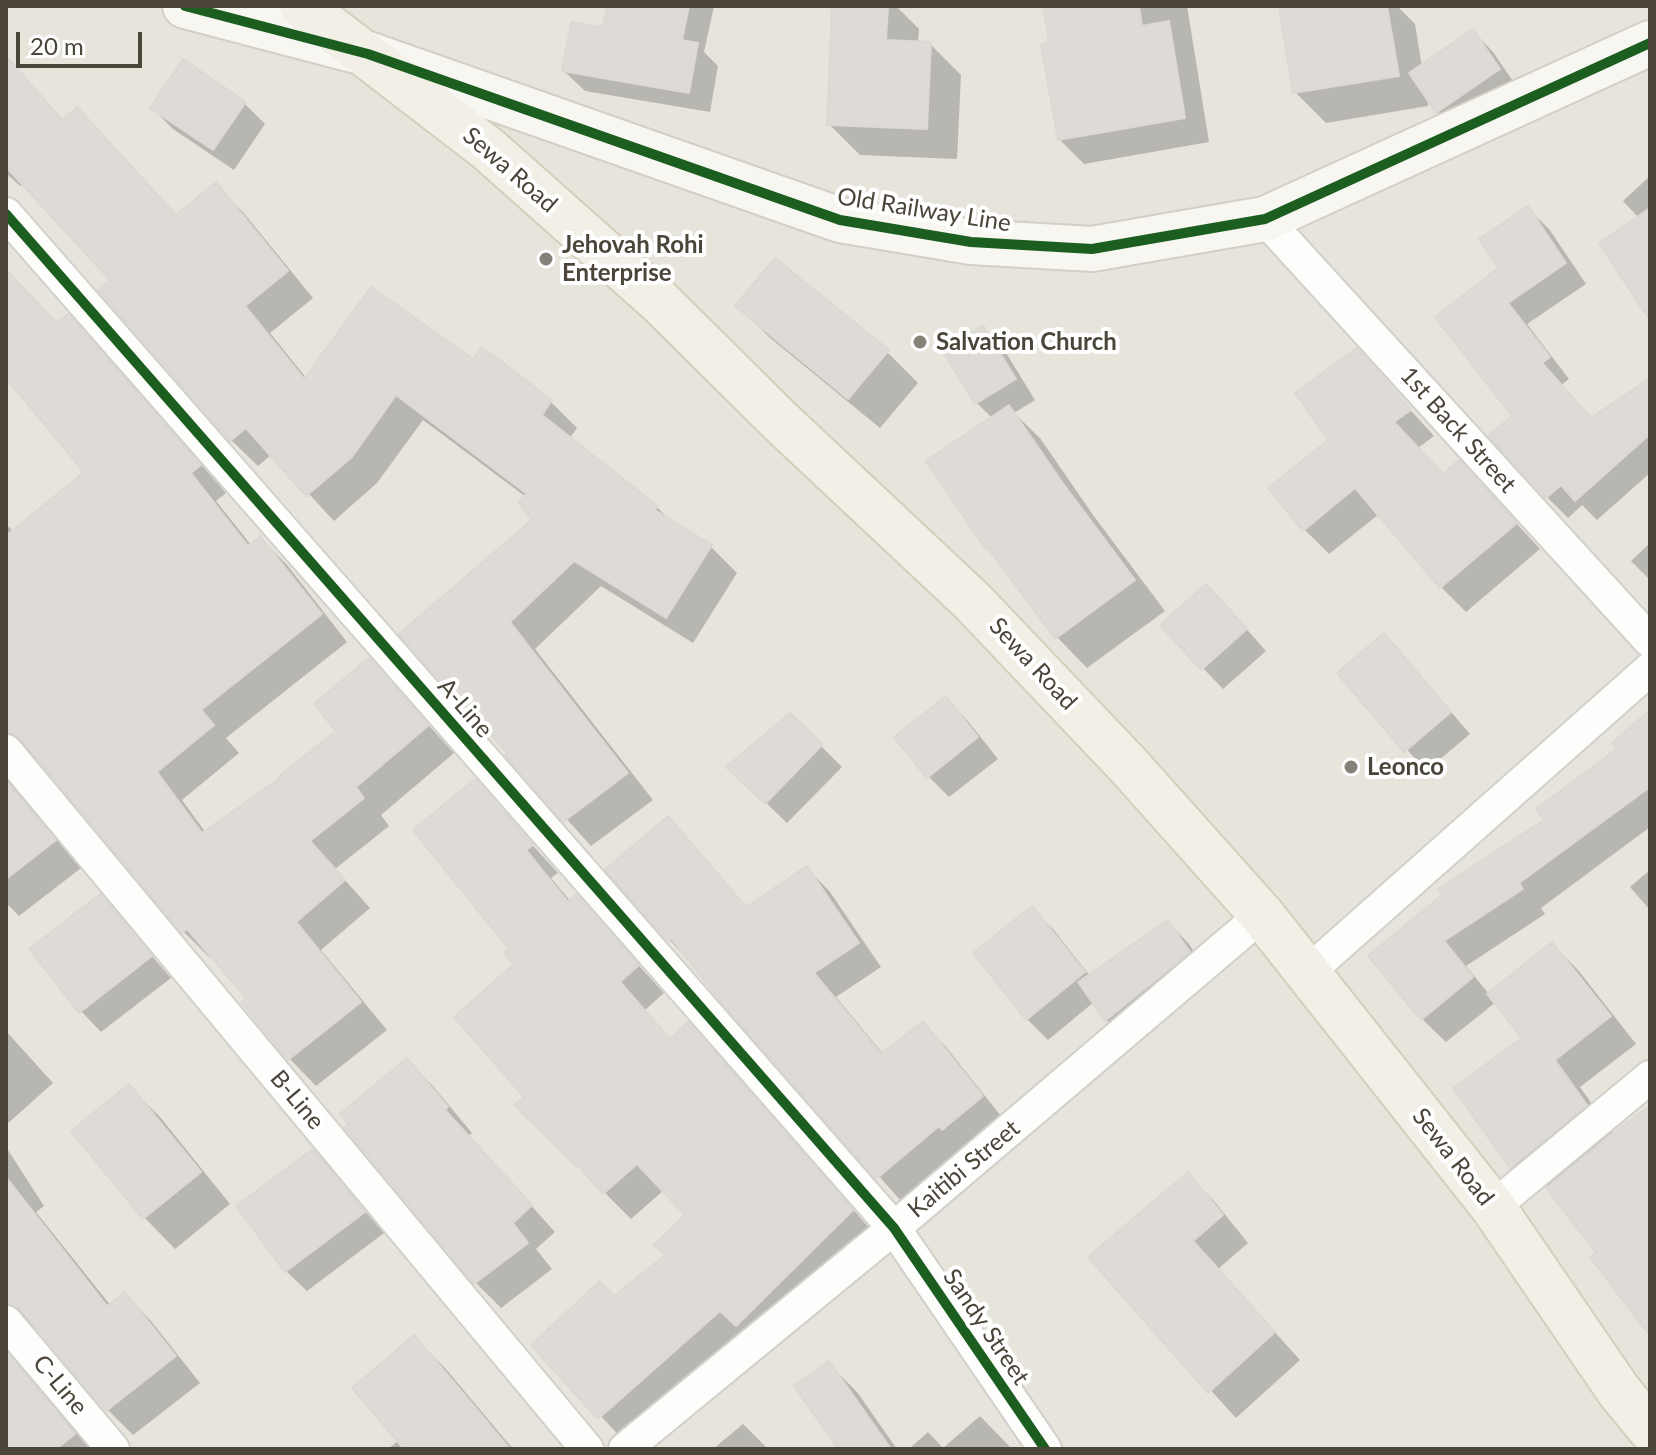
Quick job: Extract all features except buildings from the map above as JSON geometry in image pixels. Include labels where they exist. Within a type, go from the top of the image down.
[{"type":"main road","name":"Sewa Road","points":[[302,6],[488,149],[659,301],[780,421],[972,601],[1128,765],[1262,915],[1493,1207],[1619,1391],[1650,1429]]},
{"type":"street","name":"Old Railway Line","points":[[185,6],[368,54],[840,220],[971,242],[1092,249],[1265,219],[1650,43]]},
{"type":"street","name":"A-Line","points":[[6,214],[894,1228]]},
{"type":"street","name":"1st Back Street","points":[[1265,219],[1650,641]]},
{"type":"street","points":[[1307,973],[1650,669]]},
{"type":"street","name":"B-Line","points":[[6,751],[587,1449]]},
{"type":"street","name":"Kaitibi Street","points":[[625,1449],[894,1228],[1262,915]]},
{"type":"street","points":[[1493,1207],[1650,1077]]},
{"type":"street","name":"Sandy Street","points":[[894,1228],[1045,1449]]},
{"type":"street","name":"C-Line","points":[[6,1322],[113,1449]]},
{"type":"shaded area","points":[[6,6],[1650,6],[1650,1449],[6,1449]]},
{"type":"cycle path","points":[[185,6],[368,54],[840,220],[971,242],[1092,249],[1265,219],[1650,43]]},
{"type":"cycle path","points":[[6,214],[894,1228],[1045,1449]]},
{"type":"place","name":"Jehovah Rohi Enterprise","points":[[546,259]]},
{"type":"place","name":"Salvation Church","points":[[920,342]]},
{"type":"place","name":"Leonco","points":[[1351,767]]}]
